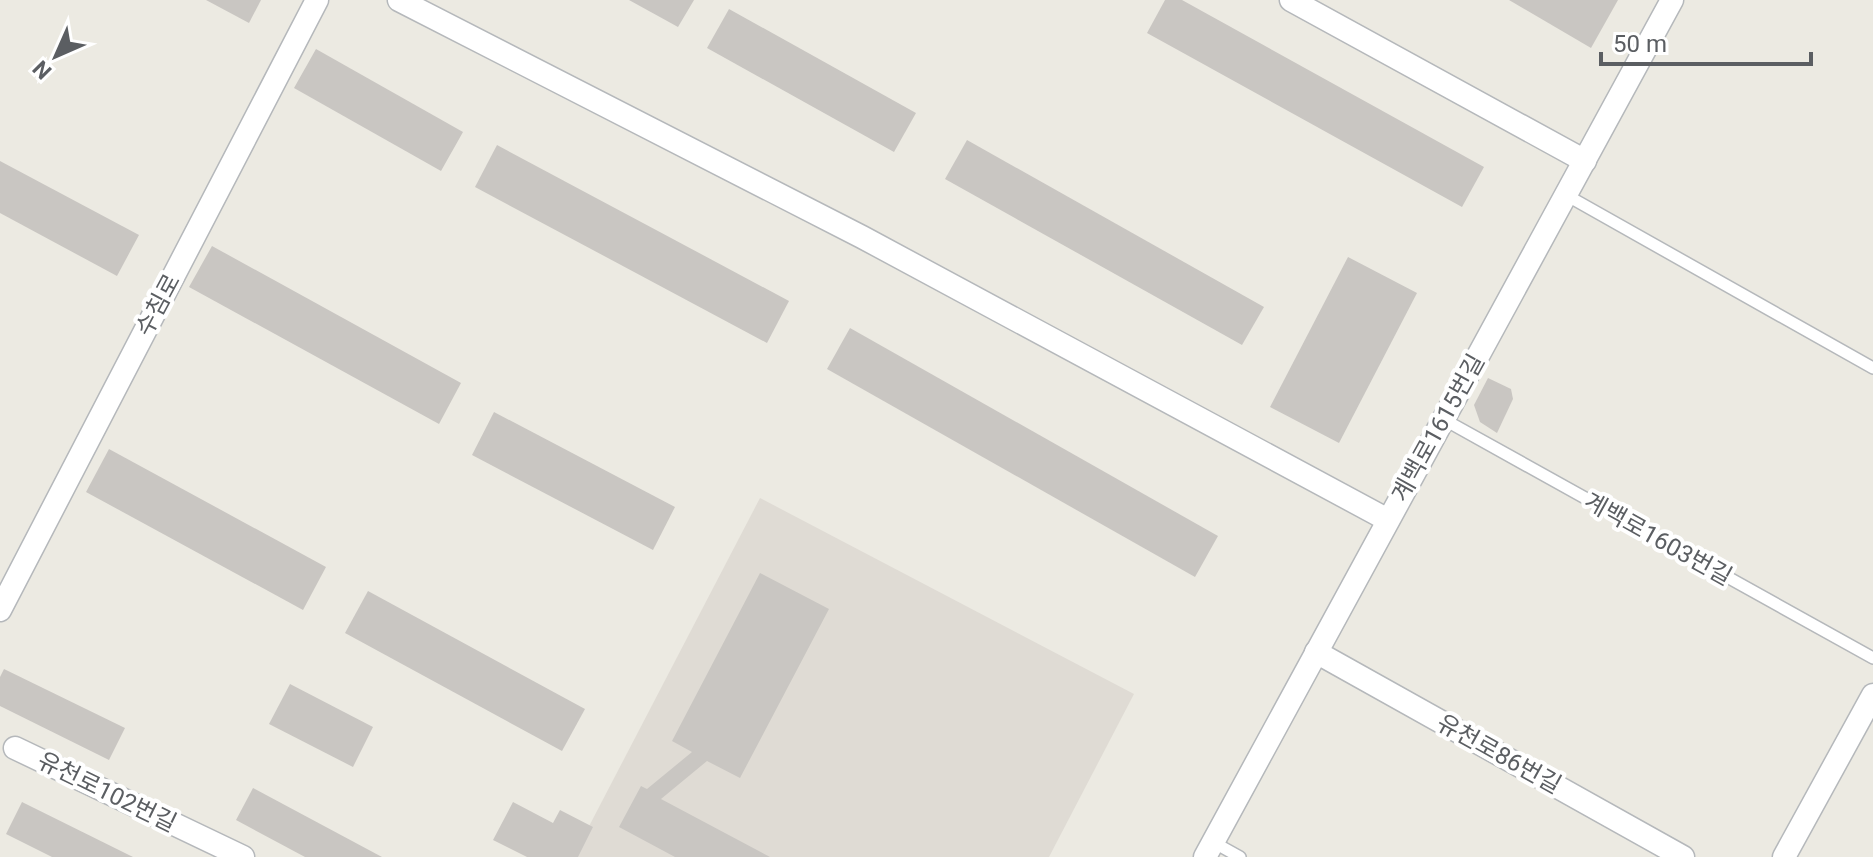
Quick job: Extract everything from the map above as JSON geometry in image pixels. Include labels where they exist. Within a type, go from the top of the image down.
[{"type":"street","name":"수침로","points":[[0,610],[317,0]]},
{"type":"street","points":[[399,0],[862,237],[1388,520]]},
{"type":"street","points":[[1291,0],[1585,161]]},
{"type":"street","name":"계백로1615번길","points":[[1209,849],[1672,0]]},
{"type":"street","name":"유천로86번길","points":[[1316,652],[1683,857]]},
{"type":"street","points":[[1784,857],[1873,695]]},
{"type":"street","name":"유천로102번길","points":[[15,748],[243,857]]},
{"type":"lane","points":[[1566,195],[1873,368]]},
{"type":"lane","name":"계백로1603번길","points":[[1443,419],[1873,658]]},
{"type":"lane","points":[[1209,849],[1240,857]]},
{"type":"shaded area","points":[[760,498],[1134,694],[1049,857],[573,857]]},
{"type":"building","points":[[206,0],[261,0],[249,23]]},
{"type":"building","points":[[629,0],[694,0],[678,27]]},
{"type":"building","points":[[1165,0],[1182,0],[1484,167],[1462,207],[1147,33]]},
{"type":"building","points":[[1509,0],[1618,0],[1591,48]]},
{"type":"building","points":[[729,9],[916,113],[894,152],[707,48]]},
{"type":"building","points":[[316,49],[463,132],[441,171],[294,88]]},
{"type":"building","points":[[967,140],[1264,307],[1242,345],[945,179]]},
{"type":"building","points":[[497,145],[789,301],[767,343],[475,187]]},
{"type":"building","points":[[0,161],[139,235],[117,276],[0,213]]},
{"type":"building","points":[[212,246],[461,383],[439,424],[189,287]]},
{"type":"building","points":[[1348,257],[1417,293],[1339,443],[1270,407]]},
{"type":"building","points":[[850,328],[1218,536],[1195,577],[827,369]]},
{"type":"building","points":[[1488,378],[1511,389],[1513,399],[1497,433],[1480,422],[1474,405]]},
{"type":"building","points":[[494,412],[675,507],[653,550],[472,455]]},
{"type":"building","points":[[109,449],[326,567],[303,610],[86,492]]},
{"type":"building","points":[[760,573],[829,609],[740,778],[707,761],[661,799],[770,857],[675,857],[619,827],[641,786],[647,789],[692,752],[672,741]]},
{"type":"building","points":[[368,591],[585,709],[562,751],[345,633]]},
{"type":"building","points":[[4,669],[125,728],[109,760],[0,706],[0,677]]},
{"type":"building","points":[[290,684],[373,727],[353,767],[269,724]]},
{"type":"building","points":[[253,788],[382,857],[305,857],[236,820]]},
{"type":"building","points":[[22,802],[133,857],[52,857],[6,834]]},
{"type":"building","points":[[513,802],[553,823],[560,810],[593,827],[578,857],[527,857],[493,840]]}]
